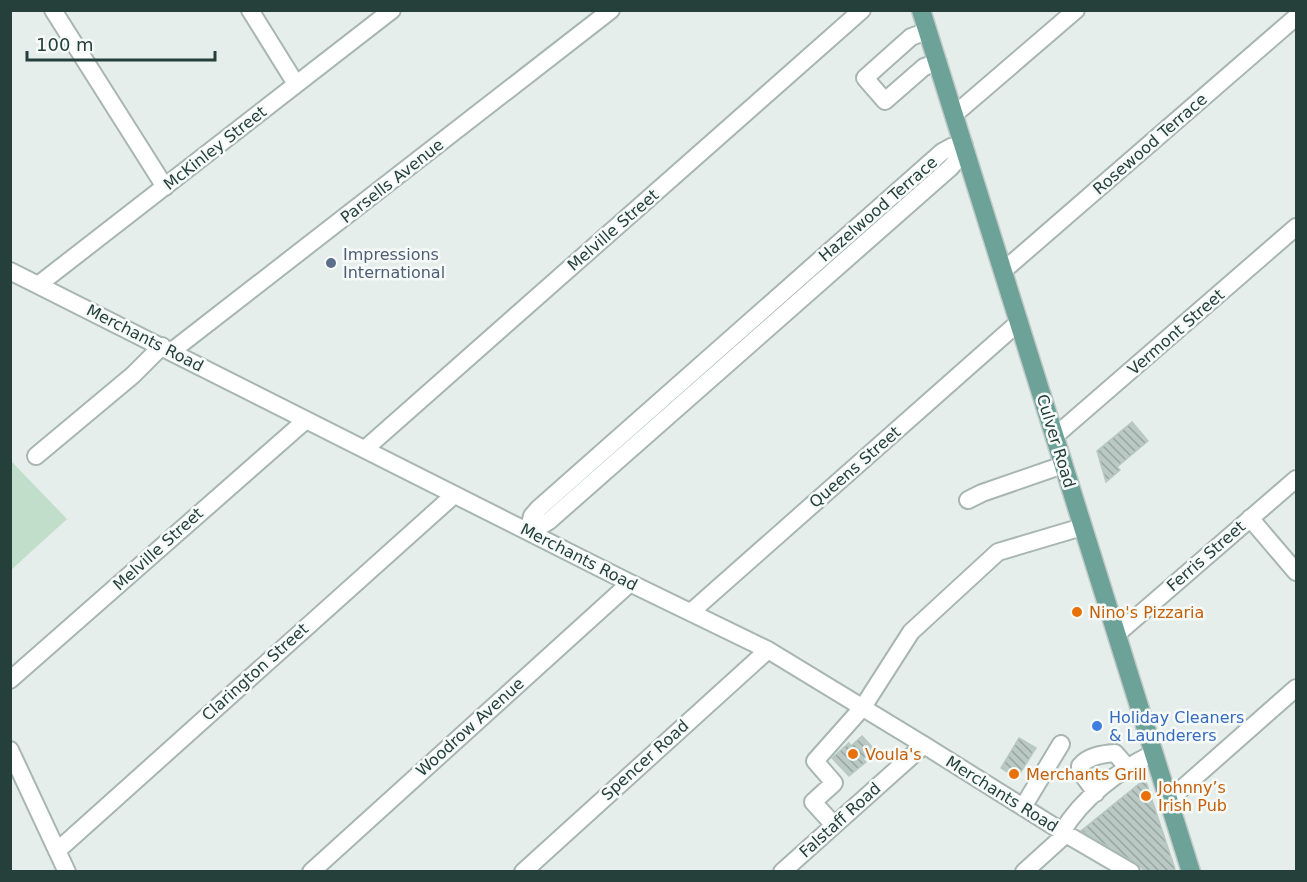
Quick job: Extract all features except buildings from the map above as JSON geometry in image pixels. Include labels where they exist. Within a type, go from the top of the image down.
[{"type":"main road","name":"Culver Road","points":[[921,10],[1191,872]]},
{"type":"street","points":[[53,10],[165,187]]},
{"type":"street","points":[[250,10],[296,84]]},
{"type":"street","name":"McKinley Street","points":[[38,285],[392,10]]},
{"type":"street","name":"Parsells Avenue","points":[[36,456],[133,375],[611,10]]},
{"type":"street","name":"Melville Street","points":[[364,449],[862,10]]},
{"type":"street","points":[[955,114],[1076,10]]},
{"type":"street","name":"Rosewood Terrace","points":[[1003,271],[1296,17]]},
{"type":"street","points":[[927,31],[911,37],[865,78],[885,101],[924,67],[938,62]]},
{"type":"street","name":"Hazelwood Terrace","points":[[528,531],[532,516],[538,509],[728,352],[942,152],[951,147],[964,145]]},
{"type":"street","name":"Vermont Street","points":[[1055,436],[1296,227]]},
{"type":"street","name":"Merchants Road","points":[[10,271],[768,650],[1131,872]]},
{"type":"street","name":"Queens Street","points":[[691,612],[1019,322]]},
{"type":"street","name":"Melville Street","points":[[10,680],[306,420]]},
{"type":"street","points":[[968,500],[1063,465]]},
{"type":"street","name":"Ferris Street","points":[[1117,634],[1296,479]]},
{"type":"street","name":"Clarington Street","points":[[57,850],[454,495]]},
{"type":"street","points":[[1250,519],[1296,572]]},
{"type":"street","points":[[834,825],[813,802],[834,783],[815,761],[863,707],[910,632],[998,552],[1082,527]]},
{"type":"street","name":"Woodrow Avenue","points":[[310,872],[630,583]]},
{"type":"street","name":"Spencer Road","points":[[523,872],[768,650]]},
{"type":"street","points":[[1168,800],[1296,688]]},
{"type":"street","points":[[1023,807],[1061,744]]},
{"type":"street","name":"Falstaff Road","points":[[783,872],[924,745]]},
{"type":"street","points":[[10,750],[67,872]]},
{"type":"street","points":[[1096,793],[1080,771],[1080,766],[1085,760],[1115,753],[1128,768]]},
{"type":"street","points":[[1024,872],[1064,833],[1073,813],[1128,768],[1154,753]]},
{"type":"green space","points":[[10,460],[67,519],[11,570],[10,570]]},
{"type":"place","name":"Impressions International","points":[[331,263]]},
{"type":"place","name":"Nino's Pizzaria","points":[[1077,612]]},
{"type":"place","name":"Holiday Cleaners & Launderers","points":[[1097,726]]},
{"type":"place","name":"Voula's","points":[[853,754]]},
{"type":"place","name":"Merchants Grill","points":[[1014,774]]},
{"type":"place","name":"Johnny’s Irish Pub","points":[[1146,796]]}]
